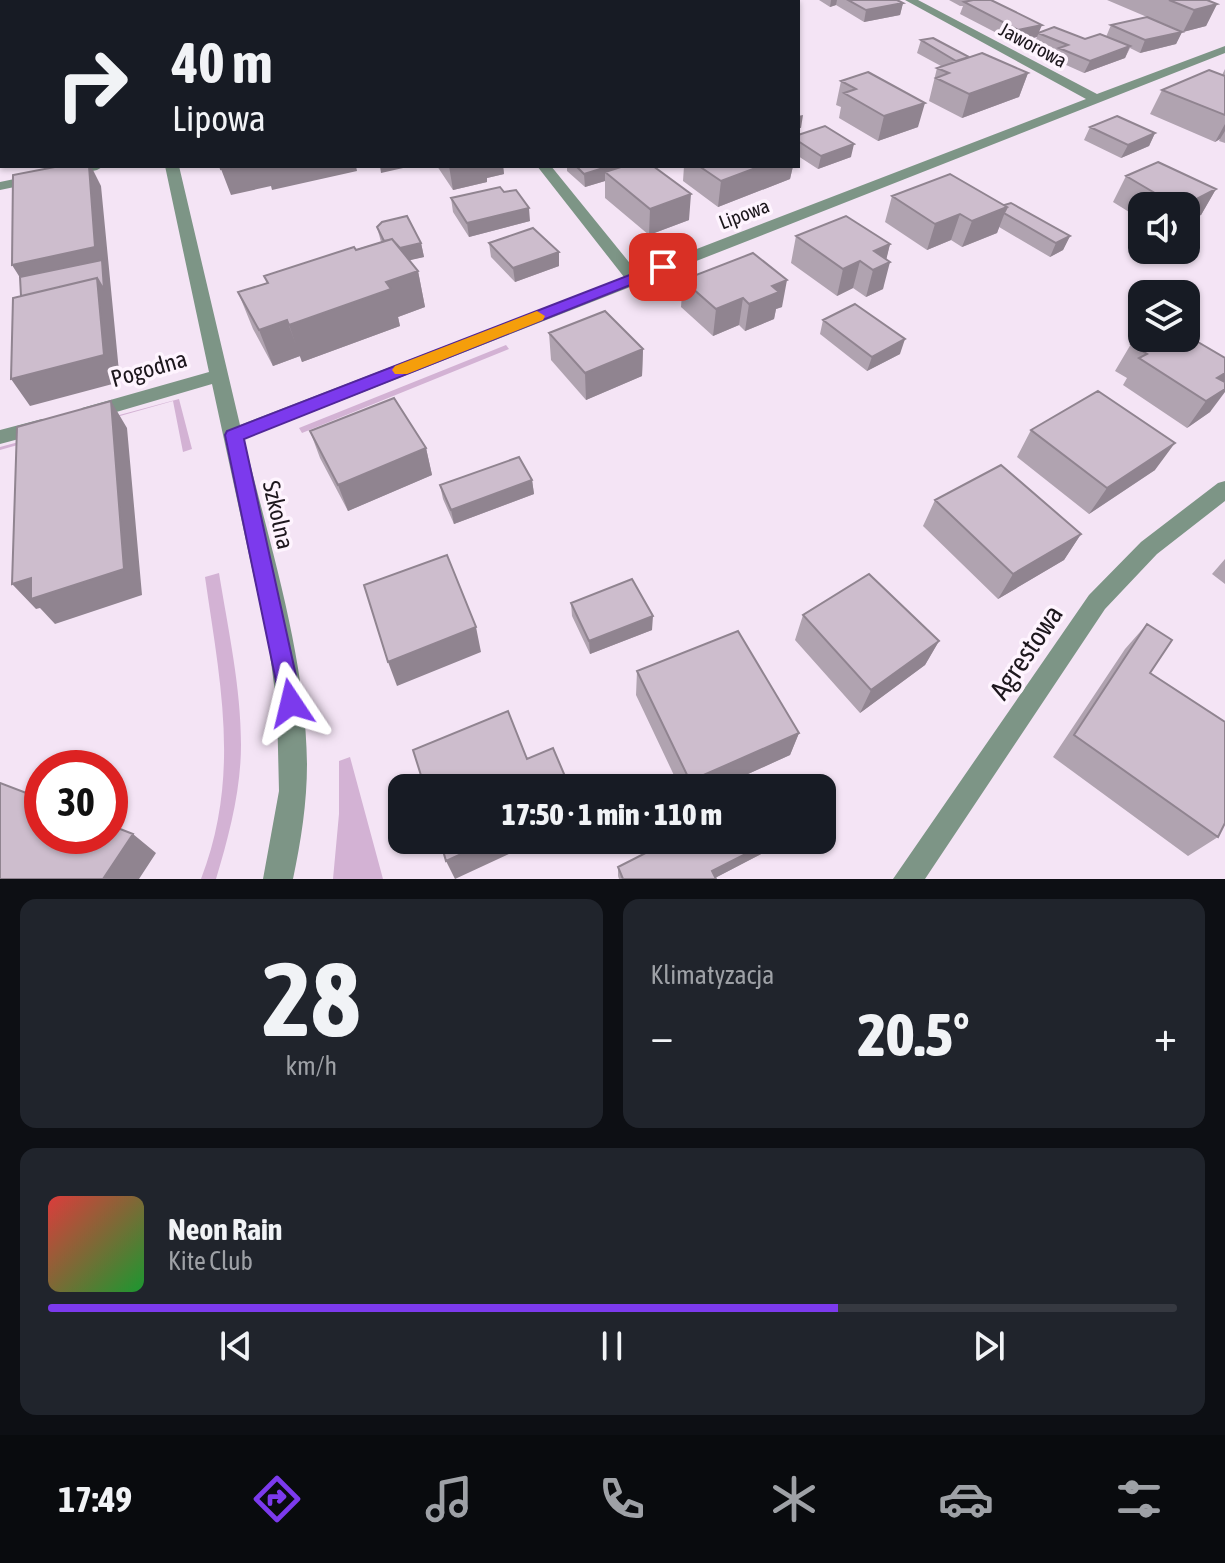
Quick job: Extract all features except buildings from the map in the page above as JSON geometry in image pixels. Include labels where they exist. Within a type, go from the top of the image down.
[{"type":"street","name":"Jaworowa","points":[[910,0],[1096,99]]},
{"type":"street","name":"Lipowa","points":[[234,435],[1225,49]]},
{"type":"street","points":[[0,186],[87,168]]},
{"type":"street","name":"Szkolna","points":[[172,168],[281,647],[293,721],[296,760],[293,792],[278,879]]},
{"type":"street","points":[[546,168],[634,278]]},
{"type":"street","name":"Pogodna","points":[[0,437],[219,376]]},
{"type":"street","name":"Agrestowa","points":[[908,879],[1097,602],[1149,548],[1225,489]]},
{"type":"shaded area","points":[[506,345],[509,349],[302,433],[299,428]]},
{"type":"shaded area","points":[[179,399],[192,449],[183,452],[173,401],[0,450],[0,447]]},
{"type":"shaded area","points":[[219,573],[236,680],[240,723],[239,779],[216,879],[201,879],[221,803],[224,765],[221,691],[205,577]]},
{"type":"shaded area","points":[[350,757],[383,879],[333,879],[339,814],[339,761]]},
{"type":"slow traffic","points":[[401,370],[537,316]]},
{"type":"route","points":[[291,703],[234,435],[663,267]]}]
